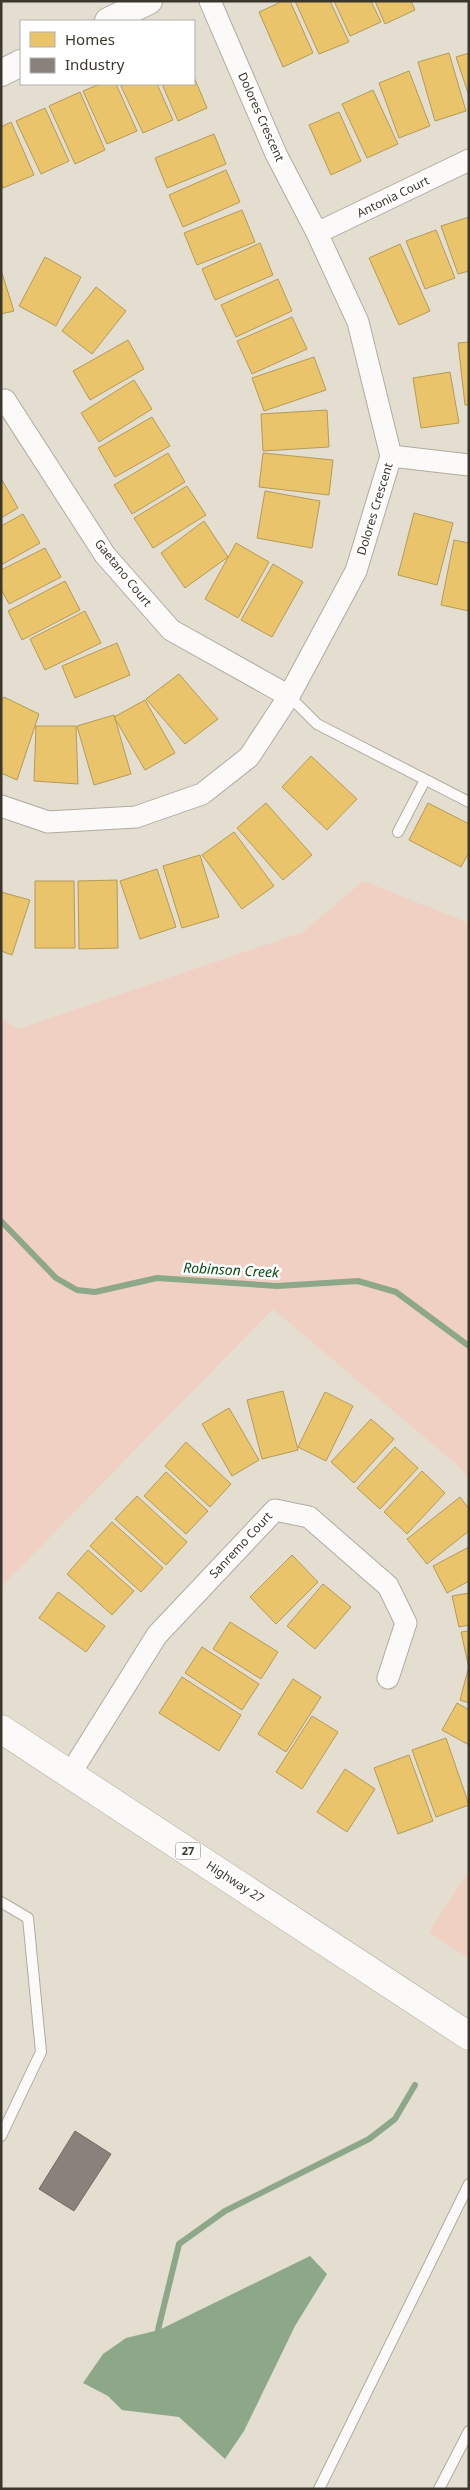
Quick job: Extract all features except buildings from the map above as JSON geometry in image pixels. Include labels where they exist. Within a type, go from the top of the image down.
[{"type":"main road","name":"Highway 27","points":[[1,1729],[469,2036]]},
{"type":"street","points":[[110,20],[149,1]]},
{"type":"street","name":"Dolores Crescent","points":[[1,806],[48,822],[136,817],[202,794],[249,756],[289,696],[356,571],[391,456],[358,322],[317,233],[276,154],[210,1]]},
{"type":"street","points":[[1,73],[20,64]]},
{"type":"street","name":"Antonia Court","points":[[317,233],[469,160]]},
{"type":"street","name":"Gaetano Court","points":[[5,400],[105,555],[171,630],[289,696]]},
{"type":"street","points":[[391,456],[469,465]]},
{"type":"street","name":"Sanremo Court","points":[[70,1774],[157,1635],[275,1510],[309,1516],[388,1586],[406,1623],[388,1678]]},
{"type":"lane","points":[[289,696],[317,724],[469,802]]},
{"type":"lane","points":[[398,832],[425,780]]},
{"type":"lane","points":[[1,1902],[28,1918],[41,2052],[1,2136]]},
{"type":"lane","points":[[319,2489],[469,2184]]},
{"type":"lane","points":[[439,2489],[469,2431]]},
{"type":"shaded area","points":[[363,881],[469,923],[469,1479],[457,1465],[273,1309],[1,1587],[1,1019],[18,1029],[303,932]]},
{"type":"shaded area","points":[[469,1870],[469,1959],[429,1932]]},
{"type":"shaded area","points":[[310,2256],[327,2274],[295,2326],[244,2431],[225,2459],[179,2417],[122,2410],[108,2396],[83,2383],[103,2354],[126,2338],[159,2330]]},
{"type":"waterway","name":"Robinson Creek","points":[[1,1221],[56,1278],[77,1290],[95,1292],[157,1278],[277,1286],[358,1281],[396,1292],[469,1346]]},
{"type":"waterway","points":[[158,2330],[179,2244],[225,2211],[369,2139],[395,2119],[415,2085]]}]
